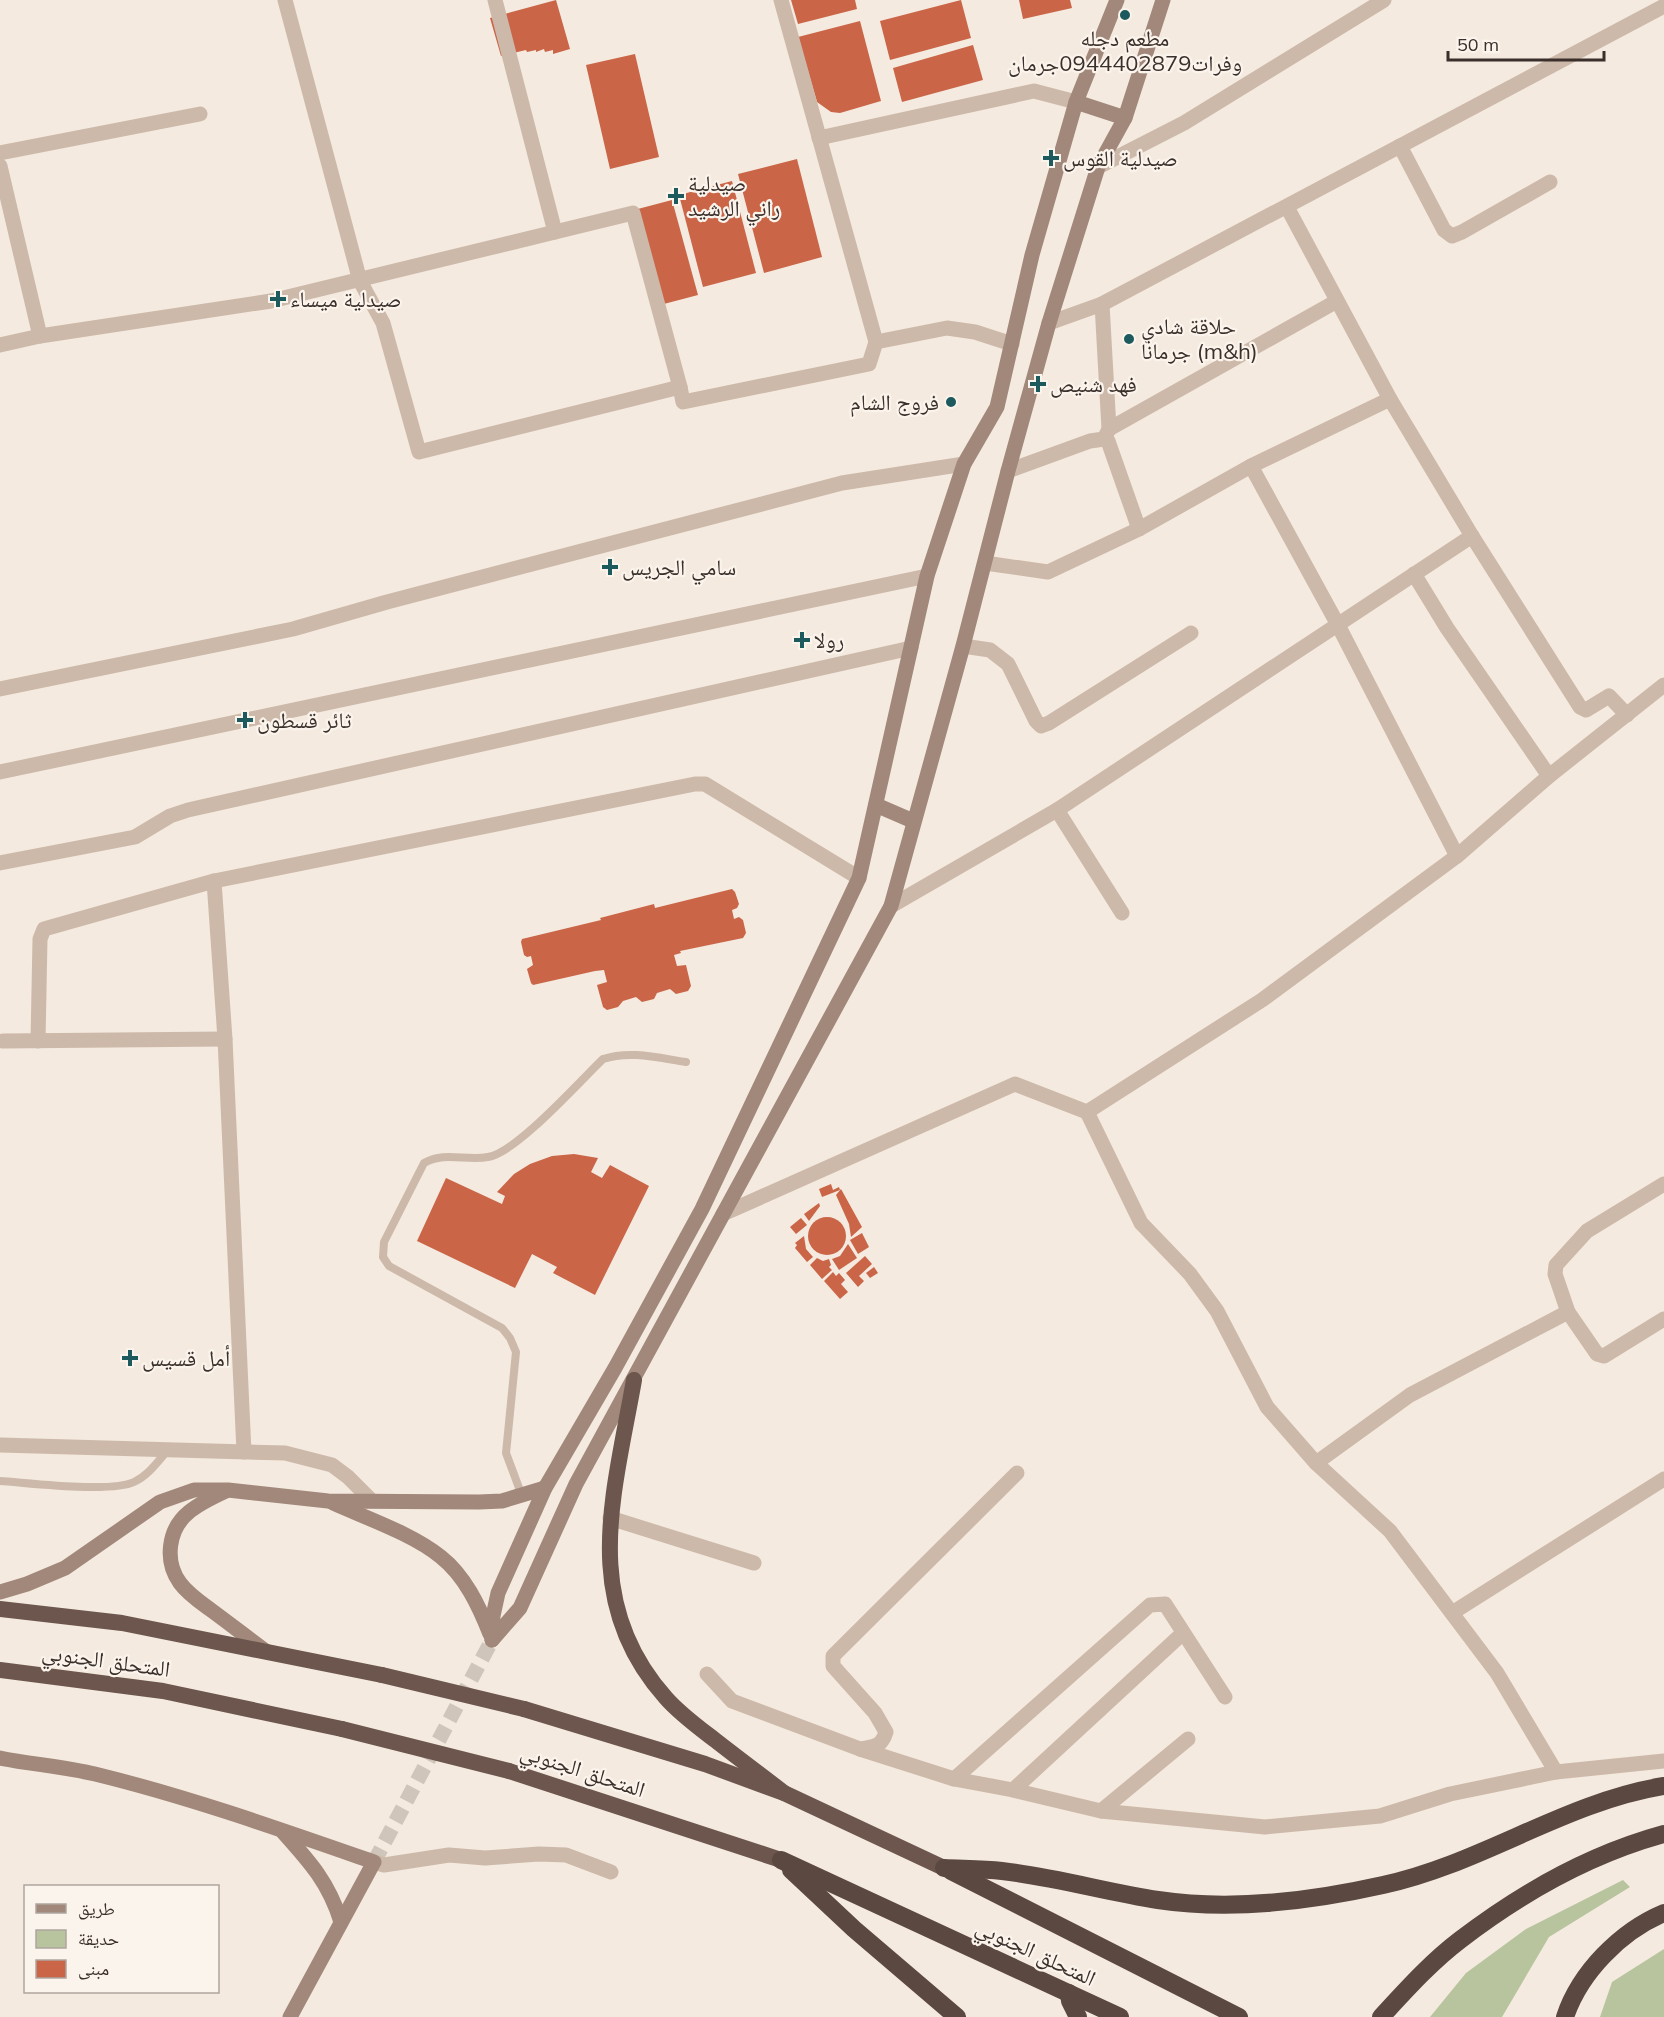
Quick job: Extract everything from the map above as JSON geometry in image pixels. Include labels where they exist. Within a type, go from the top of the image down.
[{"type":"highway","points":[[634,1380],[610,1518],[609,1565],[614,1597],[626,1635],[650,1678],[683,1716],[784,1793]]},
{"type":"highway","name":"المتحلق الجنوبي","points":[[0,1609],[122,1623],[382,1675],[524,1709],[705,1764],[784,1793],[944,1868],[1239,2017]]},
{"type":"highway","name":"المتحلق الجنوبي","points":[[0,1671],[163,1691],[342,1730],[509,1771],[781,1860],[1120,2017]]},
{"type":"highway","points":[[944,1868],[1003,1871],[1159,1900],[1239,1903],[1295,1900],[1363,1890],[1429,1873],[1576,1811],[1628,1794],[1664,1786]]},
{"type":"highway","points":[[1381,2017],[1416,1980],[1459,1941],[1505,1908],[1605,1855],[1664,1834]]},
{"type":"highway","points":[[781,1860],[854,1929],[957,2017]]},
{"type":"highway","points":[[1566,2017],[1570,2004],[1586,1977],[1607,1953],[1631,1931],[1664,1913]]},
{"type":"highway","points":[[1069,1993],[1070,2001],[1078,2017]]},
{"type":"main road","points":[[492,1640],[493,1616],[498,1593],[545,1488],[615,1368],[702,1209],[859,878],[927,576],[964,464],[997,407],[1032,255],[1076,102],[1117,0]]},
{"type":"main road","points":[[492,1640],[520,1608],[565,1504],[891,906],[1049,322],[1098,167],[1125,118],[1163,0]]},
{"type":"main road","points":[[1076,102],[1125,118]]},
{"type":"main road","points":[[876,805],[913,821]]},
{"type":"main road","points":[[0,1592],[27,1584],[65,1568],[160,1502],[194,1490],[228,1490],[328,1501],[479,1502],[502,1501],[545,1488]]},
{"type":"main road","name":"المتحلق الجنوبي","points":[[228,1490],[199,1505],[180,1521],[170,1544],[173,1571],[188,1592],[267,1652]]},
{"type":"main road","points":[[328,1501],[419,1542],[441,1557],[468,1589],[480,1610],[492,1640]]},
{"type":"main road","points":[[0,1758],[93,1774],[281,1830],[374,1862],[290,2017]]},
{"type":"main road","points":[[281,1830],[324,1881],[334,1900],[341,1922]]},
{"type":"street","points":[[285,0],[360,281],[383,323],[419,452],[680,387]]},
{"type":"street","points":[[495,0],[555,232]]},
{"type":"street","points":[[0,345],[40,336],[271,301],[633,213],[683,402],[869,364],[876,342],[781,0]]},
{"type":"street","points":[[1098,167],[1184,123],[1384,0]]},
{"type":"street","points":[[1049,322],[1102,304],[1664,6]]},
{"type":"street","points":[[819,138],[1034,91],[1076,102]]},
{"type":"street","points":[[0,153],[200,114]]},
{"type":"street","points":[[1401,146],[1444,230],[1452,236],[1550,182]]},
{"type":"street","points":[[0,166],[40,336]]},
{"type":"street","points":[[1287,207],[1390,399],[1472,536],[1580,707],[1586,711],[1609,696],[1627,715]]},
{"type":"street","points":[[1008,471],[1107,434],[1337,300]]},
{"type":"street","points":[[1102,304],[1108,441],[1139,529]]},
{"type":"street","points":[[876,342],[947,328],[975,332],[1012,344]]},
{"type":"street","points":[[985,563],[1048,572],[1139,529],[1251,466],[1390,399]]},
{"type":"street","points":[[0,689],[293,629],[398,599],[842,483],[964,464]]},
{"type":"street","points":[[1251,466],[1338,625],[1457,856]]},
{"type":"street","points":[[891,906],[1056,810],[1472,536]]},
{"type":"street","points":[[1414,574],[1447,628],[1549,776]]},
{"type":"street","points":[[0,772],[927,576]]},
{"type":"street","points":[[963,646],[990,650],[1008,664],[1036,721],[1041,726],[1191,633]]},
{"type":"street","points":[[0,863],[135,837],[170,816],[188,810],[911,648]]},
{"type":"street","points":[[1087,1112],[1262,1000],[1457,856],[1549,776],[1664,685]]},
{"type":"street","points":[[38,1041],[40,939],[44,929],[214,881],[695,784],[705,784],[859,878]]},
{"type":"street","points":[[1056,810],[1122,913]]},
{"type":"street","points":[[214,881],[225,1039],[244,1452]]},
{"type":"street","points":[[3,1041],[225,1039]]},
{"type":"street","points":[[723,1214],[1015,1084],[1087,1112],[1141,1223],[1190,1274],[1216,1311],[1267,1407],[1316,1463],[1390,1531],[1497,1673],[1556,1772]]},
{"type":"street","points":[[1664,1184],[1587,1231],[1556,1265],[1555,1274],[1569,1312],[1597,1354],[1604,1356],[1664,1319]]},
{"type":"street","points":[[1316,1463],[1410,1395],[1569,1312]]},
{"type":"street","points":[[0,1445],[285,1453],[332,1465],[348,1477],[370,1500]]},
{"type":"street","points":[[860,1749],[878,1746],[884,1741],[886,1732],[875,1713],[833,1666],[833,1656],[1017,1473]]},
{"type":"street","points":[[1452,1613],[1664,1479]]},
{"type":"street","points":[[610,1518],[754,1563]]},
{"type":"street","points":[[954,1779],[1150,1605],[1165,1604],[1225,1697]]},
{"type":"street","points":[[1013,1790],[1183,1633]]},
{"type":"street","points":[[707,1674],[732,1701],[860,1749],[954,1779],[1013,1790],[1101,1811],[1265,1827],[1380,1816],[1450,1794],[1556,1772],[1664,1761]]},
{"type":"street","points":[[1101,1811],[1188,1739]]},
{"type":"street","points":[[374,1862],[384,1864],[449,1855],[485,1858],[540,1854],[566,1855],[611,1872]]},
{"type":"lane","points":[[522,1496],[506,1453],[516,1352],[510,1338],[502,1328],[389,1266],[383,1257],[384,1242],[424,1163],[442,1156],[488,1158],[503,1152],[524,1136],[603,1059],[618,1054],[642,1055],[686,1062]]},
{"type":"lane","points":[[0,1481],[116,1487],[126,1485],[143,1476],[168,1450]]},
{"type":"green space","points":[[1623,1880],[1630,1887],[1549,1937],[1502,2017],[1430,2017],[1466,1973],[1526,1929]]},
{"type":"green space","points":[[1664,1949],[1664,2017],[1600,2017],[1612,1982]]},
{"type":"building","points":[[556,0],[570,49],[553,54],[553,50],[527,52],[526,50],[501,56],[490,18]]},
{"type":"building","points":[[791,0],[855,0],[857,9],[798,24]]},
{"type":"building","points":[[961,0],[971,38],[890,60],[880,21]]},
{"type":"building","points":[[1019,0],[1070,0],[1072,8],[1023,19]]},
{"type":"building","points":[[860,21],[881,101],[840,113],[831,112],[817,102],[798,37]]},
{"type":"building","points":[[973,45],[983,80],[902,102],[893,68]]},
{"type":"building","points":[[635,54],[659,157],[610,169],[586,65]]},
{"type":"building","points":[[797,159],[822,257],[764,273],[738,174]]},
{"type":"building","points":[[732,181],[756,273],[703,287],[679,195]]},
{"type":"building","points":[[672,200],[698,295],[660,305],[634,210]]},
{"type":"building","points":[[732,889],[739,904],[732,910],[734,919],[739,917],[743,920],[746,933],[743,938],[680,951],[681,953],[674,955],[677,966],[686,965],[691,986],[688,991],[676,994],[670,989],[657,993],[654,999],[642,1002],[636,997],[607,1010],[603,1007],[597,985],[607,982],[604,970],[533,985],[531,983],[527,969],[533,965],[531,956],[524,955],[522,939],[601,920],[600,918],[654,904],[655,908]]},
{"type":"building","points":[[574,1154],[598,1158],[591,1172],[602,1178],[610,1165],[649,1186],[595,1295],[553,1273],[557,1267],[532,1254],[515,1288],[417,1241],[446,1178],[502,1204],[505,1196],[497,1192],[514,1174],[530,1164],[552,1156]]},
{"type":"building","points":[[831,1184],[833,1190],[839,1187],[840,1190],[822,1197],[819,1189]]},
{"type":"building","points":[[841,1189],[862,1227],[851,1237],[849,1224],[836,1195]]},
{"type":"building","points":[[819,1203],[820,1206],[809,1221],[804,1214]]},
{"type":"building","points":[[827,1217],[841,1222],[846,1236],[841,1250],[827,1255],[813,1250],[808,1236],[813,1222]]},
{"type":"building","points":[[801,1218],[807,1225],[796,1234],[790,1227]]},
{"type":"building","points":[[862,1233],[869,1247],[858,1254],[850,1240]]},
{"type":"building","points":[[804,1236],[806,1249],[813,1257],[807,1262],[795,1248],[797,1245],[795,1243]]},
{"type":"building","points":[[848,1244],[857,1258],[839,1270],[832,1259],[840,1256]]},
{"type":"building","points":[[865,1256],[872,1264],[859,1276],[864,1281],[858,1287],[846,1273]]},
{"type":"building","points":[[817,1258],[823,1261],[829,1259],[831,1265],[829,1267],[832,1270],[822,1279],[810,1265]]},
{"type":"building","points":[[874,1267],[878,1273],[870,1278],[866,1273]]},
{"type":"building","points":[[833,1272],[836,1276],[839,1273],[845,1280],[841,1284],[848,1292],[840,1299],[824,1281]]},
{"type":"tunnel","points":[[374,1862],[492,1640]]},
{"type":"place","name":"مطعم دجله وفرات0944402879جرمان","points":[[1125,15]]},
{"type":"place","name":"صيدلية القوس","points":[[1051,158]]},
{"type":"place","name":"صيدلية راني الرشيد","points":[[676,196]]},
{"type":"place","name":"صيدلية ميساء","points":[[278,299]]},
{"type":"place","name":"حلاقة شادي جرمانا (m&h)","points":[[1129,339]]},
{"type":"place","name":"فهد شنيص","points":[[1038,384]]},
{"type":"place","name":"فروج الشام","points":[[951,402]]},
{"type":"place","name":"سامي الجريس","points":[[610,567]]},
{"type":"place","name":"رولا","points":[[802,640]]},
{"type":"place","name":"ثائر قسطون","points":[[245,720]]},
{"type":"place","name":"أمل قسيس","points":[[130,1358]]}]
